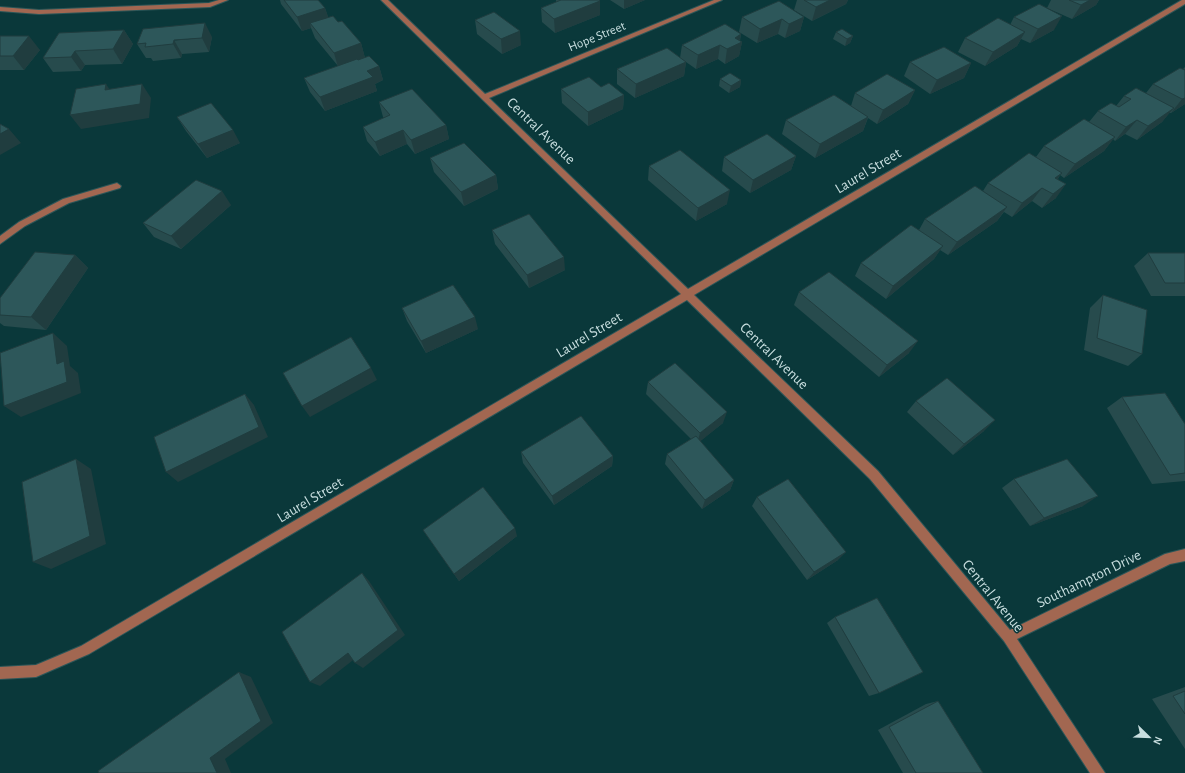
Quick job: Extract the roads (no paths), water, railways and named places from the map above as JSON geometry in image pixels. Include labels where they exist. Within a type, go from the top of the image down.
[{"type":"street","points":[[0,9],[39,12],[210,4],[225,0]]},
{"type":"street","name":"Central Avenue","points":[[384,0],[874,474],[1008,637],[1098,773]]},
{"type":"street","name":"Hope Street","points":[[484,97],[719,0]]},
{"type":"street","name":"Laurel Street","points":[[0,673],[36,671],[85,650],[1185,1]]},
{"type":"street","points":[[0,241],[22,224],[66,201],[117,186]]},
{"type":"street","name":"Southampton Drive","points":[[1008,637],[1169,558],[1185,555]]}]
